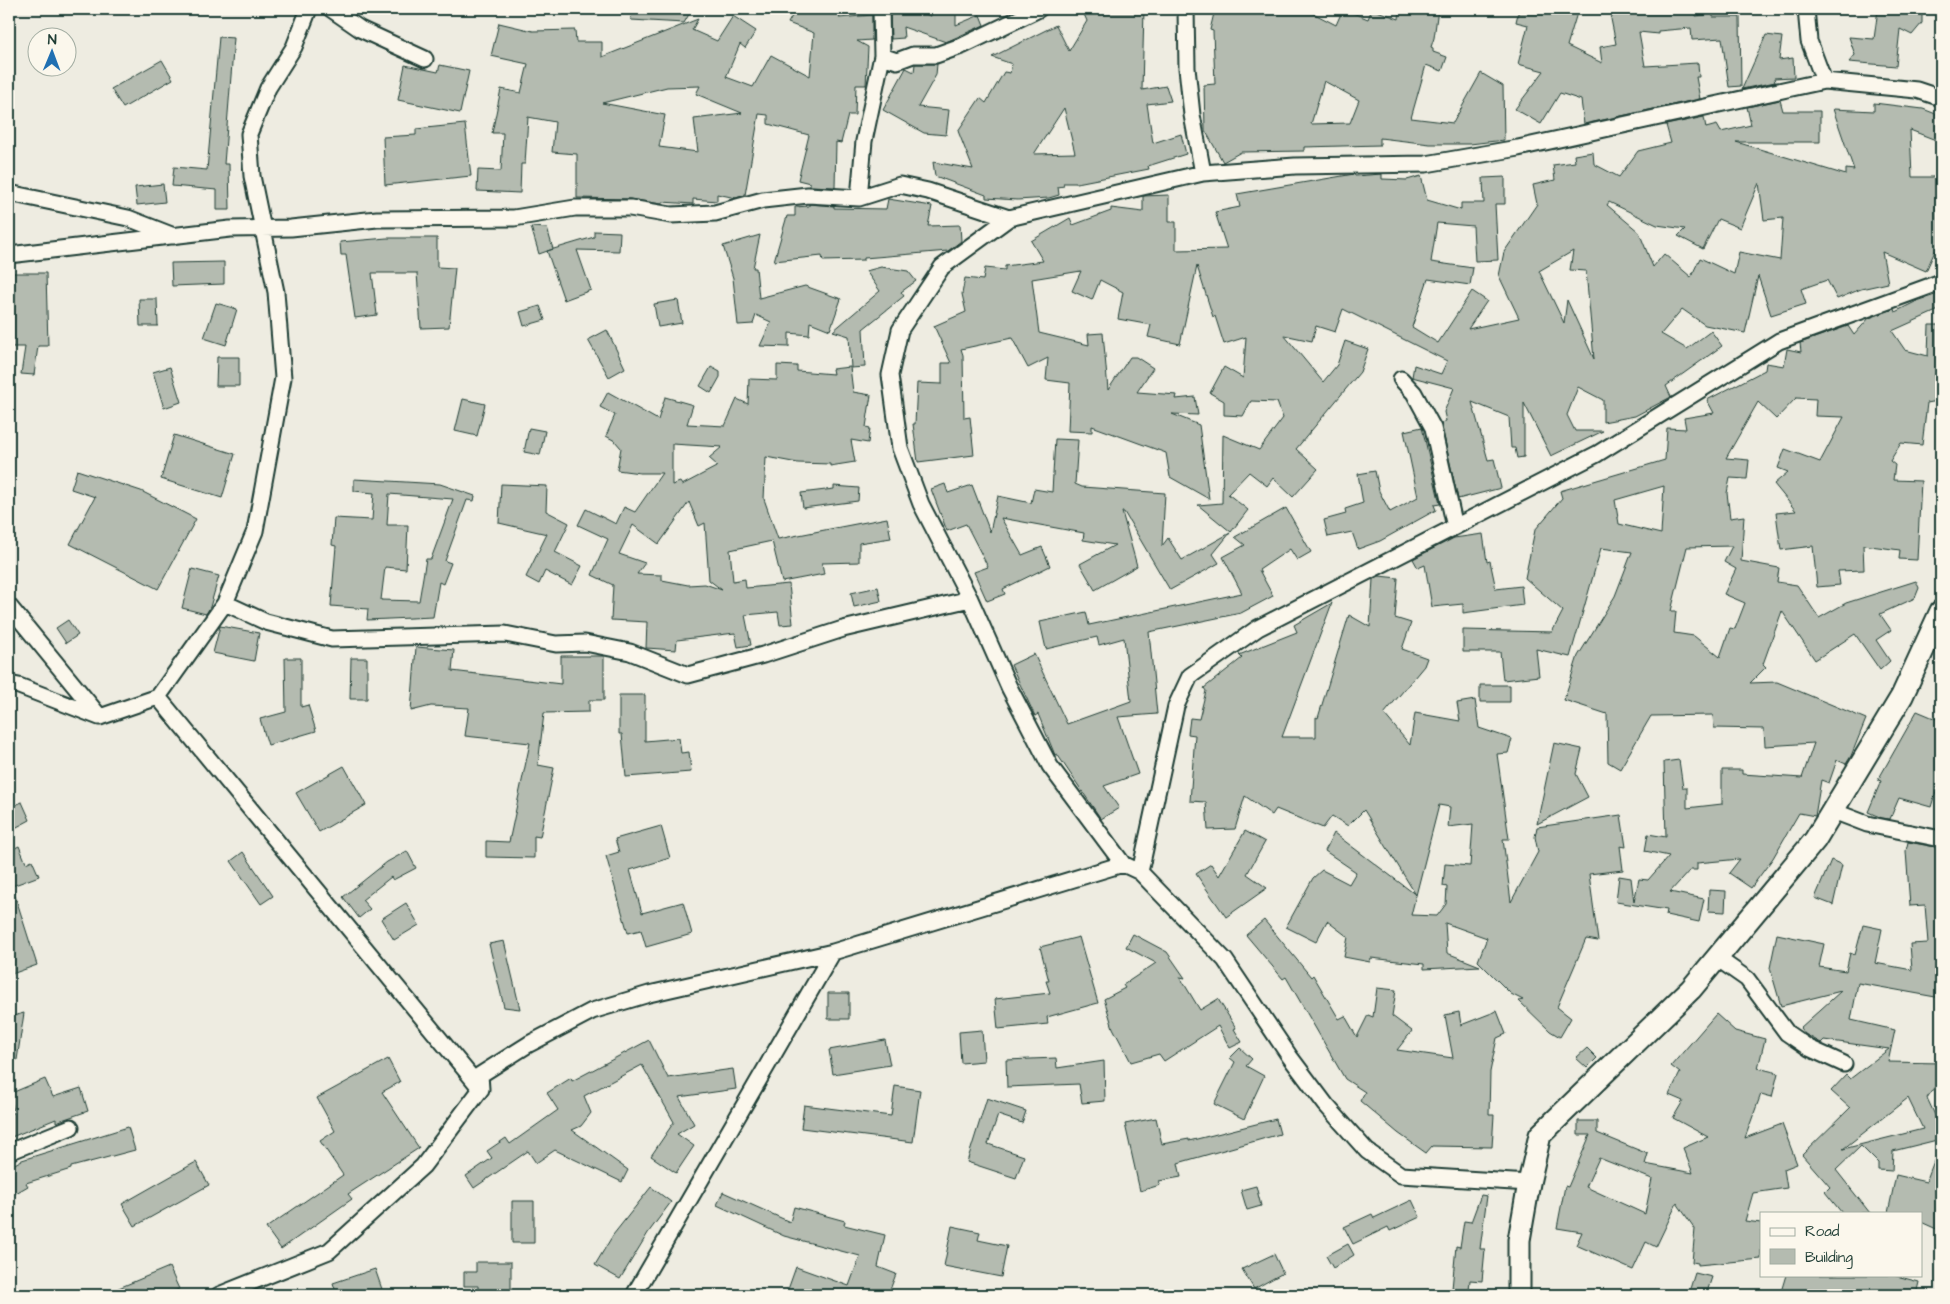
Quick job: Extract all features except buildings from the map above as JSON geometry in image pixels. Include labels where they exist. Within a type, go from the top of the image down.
[{"type":"street","points":[[9,684],[19,686],[100,717],[158,697],[225,603],[255,530],[283,378],[276,292],[252,176],[249,134],[268,88],[294,48],[309,9]]},
{"type":"street","points":[[331,9],[360,29],[425,59]]},
{"type":"street","points":[[859,198],[864,142],[882,56],[881,9]]},
{"type":"street","points":[[882,56],[897,61],[913,55],[936,55],[964,45],[1039,9]]},
{"type":"street","points":[[1186,9],[1186,68],[1192,115],[1203,173]]},
{"type":"street","points":[[1806,9],[1809,41],[1824,81]]},
{"type":"street","points":[[1529,1183],[1402,1175],[1368,1151],[1326,1105],[1295,1064],[1225,960],[1140,872],[1123,864],[1050,766],[1009,686],[970,599],[921,504],[900,448],[890,376],[900,330],[942,267],[1009,218],[1203,173],[1295,166],[1426,164],[1518,148],[1824,81],[1917,90],[1941,98]]},
{"type":"street","points":[[9,255],[230,230],[291,228],[377,219],[514,218],[575,208],[630,208],[671,215],[715,213],[763,200],[808,195],[859,198],[900,185],[928,191],[1009,218]]},
{"type":"street","points":[[9,193],[128,218],[176,237]]},
{"type":"street","points":[[1140,872],[1176,706],[1190,676],[1258,628],[1597,454],[1779,341],[1941,282]]},
{"type":"street","points":[[1401,379],[1414,393],[1433,428],[1455,527]]},
{"type":"street","points":[[225,603],[266,622],[332,639],[505,634],[556,644],[585,642],[630,652],[688,675],[763,656],[843,630],[970,599]]},
{"type":"street","points":[[9,600],[12,613],[100,717]]},
{"type":"street","points":[[1519,1295],[1519,1240],[1540,1135],[1691,989],[1815,840],[1902,696],[1941,611]]},
{"type":"street","points":[[158,697],[481,1089]]},
{"type":"street","points":[[1833,811],[1867,824],[1941,839]]},
{"type":"street","points":[[219,1295],[329,1251],[423,1166],[481,1089],[480,1075],[528,1044],[592,1011],[649,994],[833,952],[1123,864]]},
{"type":"street","points":[[634,1295],[833,952]]},
{"type":"street","points":[[1717,958],[1746,979],[1787,1033],[1809,1048],[1844,1064]]},
{"type":"street","points":[[9,1152],[71,1127]]}]
